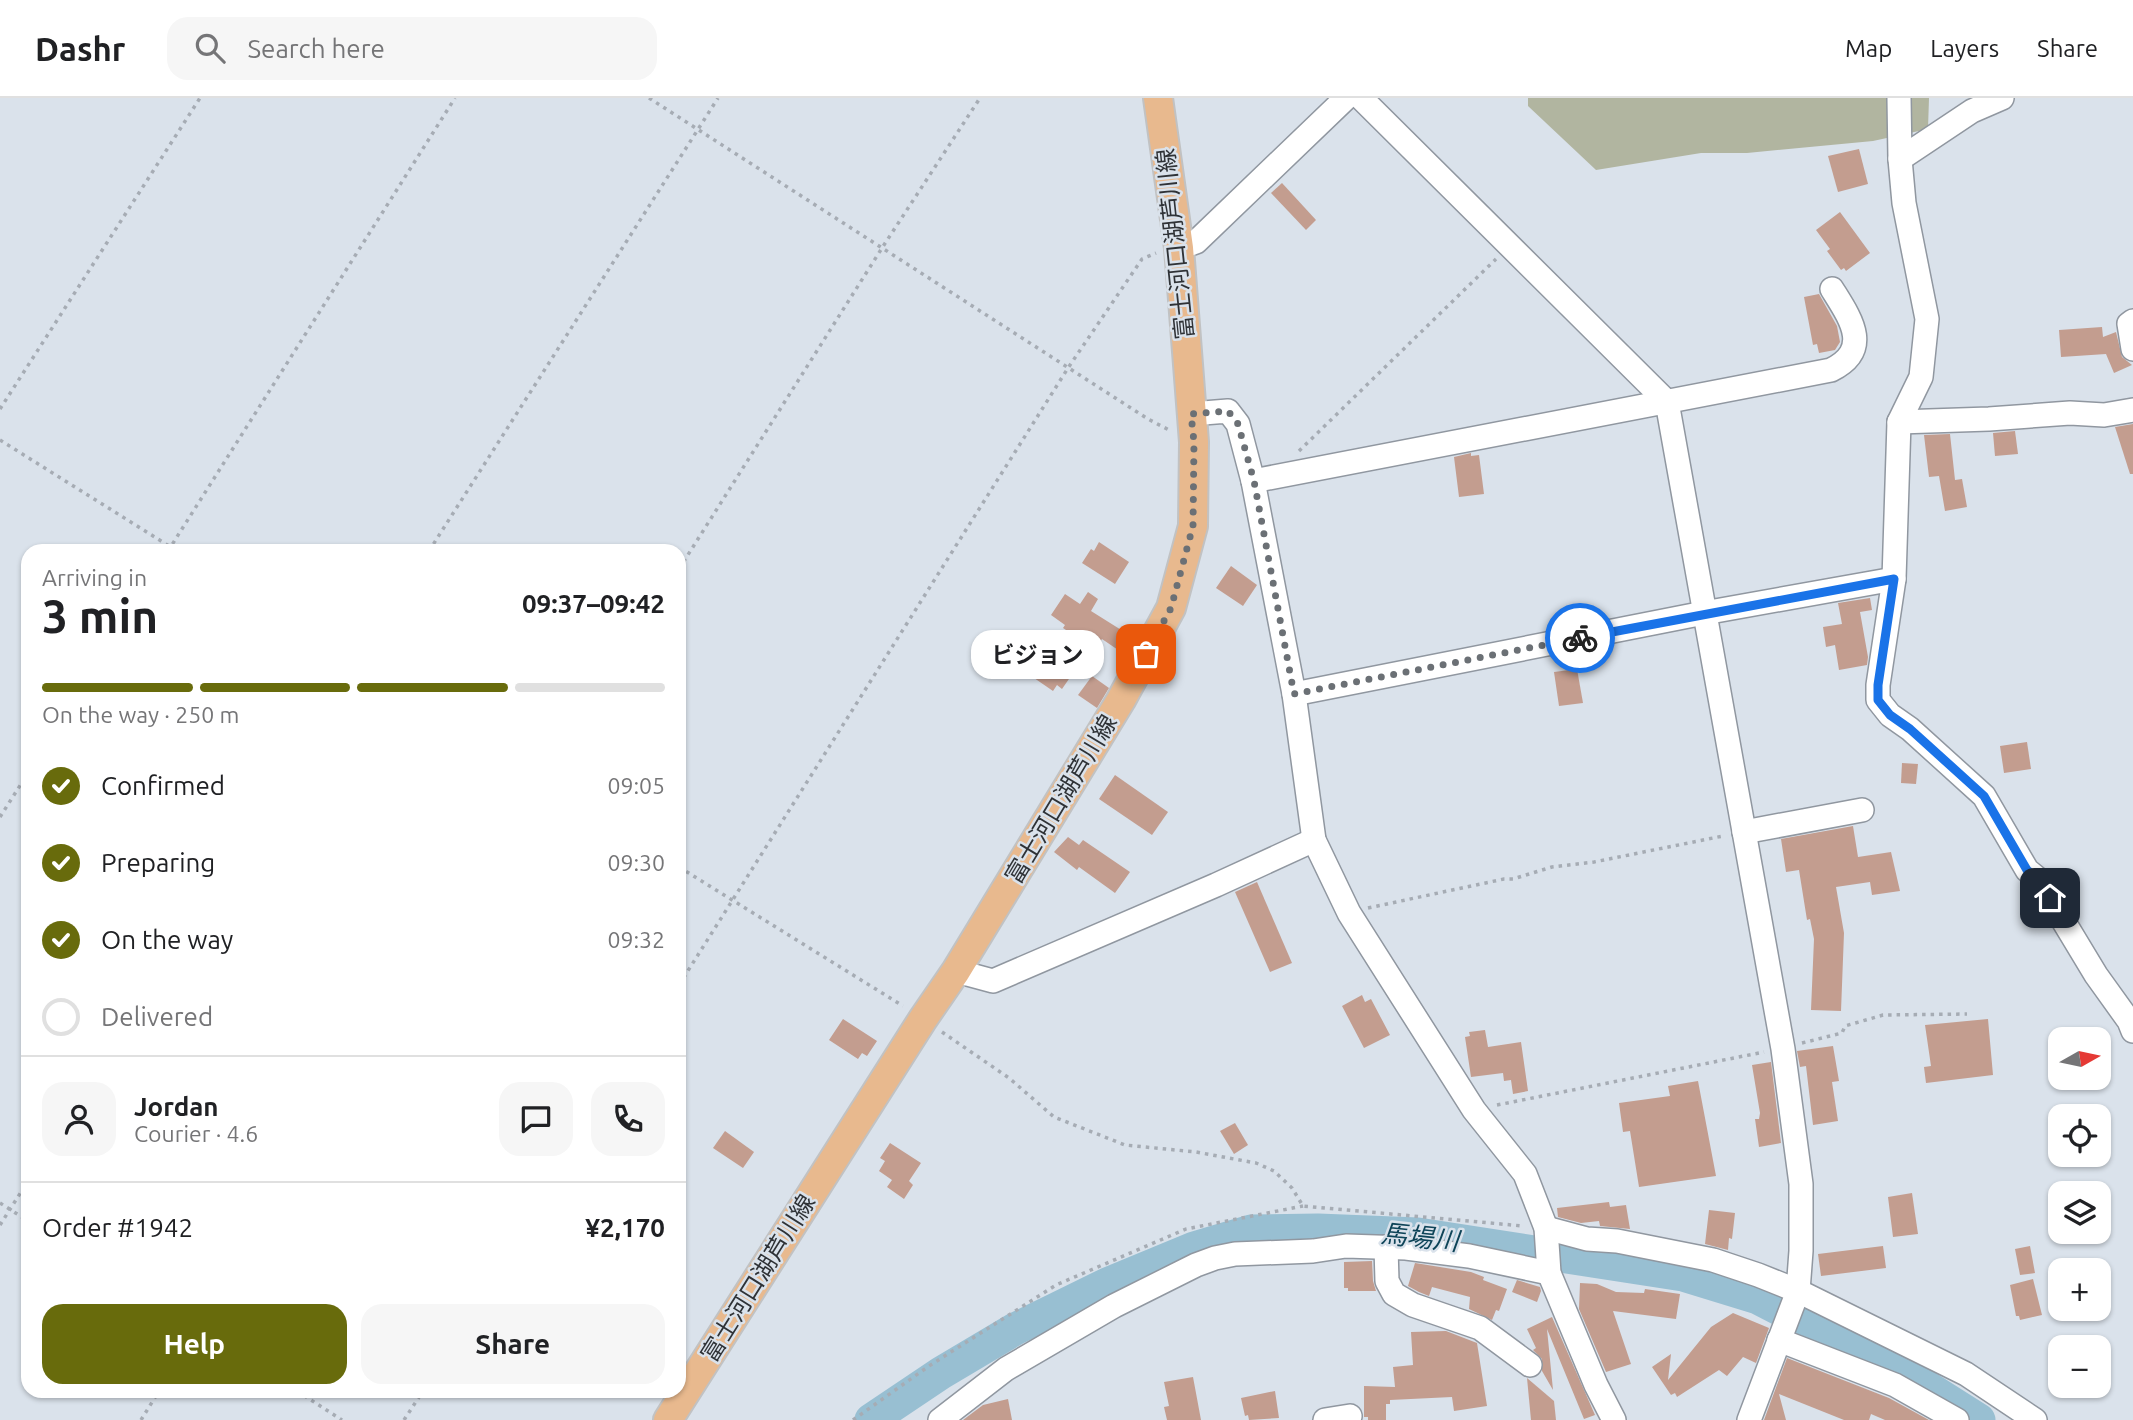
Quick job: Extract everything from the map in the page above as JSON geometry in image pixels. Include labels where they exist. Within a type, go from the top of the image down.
[{"type":"main road","name":"富士河口湖芦川線","points":[[686,1392],[956,971],[1121,700],[1171,608],[1193,526],[1194,442],[1179,248],[1158,98]]},
{"type":"main road","name":"富士河口湖芦川線","points":[[668,1420],[682,1398]]},
{"type":"street","points":[[1179,248],[1196,242],[1346,98]]},
{"type":"street","points":[[1361,98],[1667,402],[1783,1049],[1801,1184],[1798,1291],[1749,1420]]},
{"type":"street","points":[[1899,98],[1904,203],[1927,320],[1921,377],[1899,422],[1894,579],[1878,700],[1890,715],[1910,729],[1984,796],[2027,870],[2038,879],[2133,1031]]},
{"type":"street","points":[[1900,159],[1972,111],[2002,98]]},
{"type":"street","points":[[1254,481],[1831,370],[1846,363],[1853,348],[1855,331],[1832,289]]},
{"type":"street","points":[[2133,321],[2129,324],[2133,349]]},
{"type":"street","points":[[1899,422],[2070,413],[2104,415],[2133,410]]},
{"type":"street","points":[[1191,414],[1228,411],[1238,424],[1254,481],[1294,694],[1314,840],[1349,912],[1474,1110],[1525,1174],[1547,1232],[1549,1273],[1596,1385],[1614,1420]]},
{"type":"street","points":[[1294,694],[1704,613],[1894,579]]},
{"type":"street","points":[[1744,832],[1862,810]]},
{"type":"street","points":[[956,971],[993,981],[1216,886],[1314,840]]},
{"type":"street","points":[[1547,1232],[1617,1241],[1713,1260],[1798,1291],[1965,1374],[2035,1420]]},
{"type":"street","points":[[946,1418],[1006,1369],[1114,1306],[1196,1265],[1235,1254],[1313,1251],[1346,1246],[1386,1247],[1469,1256],[1549,1273]]},
{"type":"street","points":[[1386,1247],[1387,1281],[1394,1294],[1413,1305],[1480,1328],[1530,1365]]},
{"type":"street","points":[[1779,1340],[1895,1385],[1957,1420]]},
{"type":"street","points":[[1325,1420],[1350,1416]]},
{"type":"path","points":[[0,409],[200,98]]},
{"type":"path","points":[[172,544],[455,98]]},
{"type":"path","points":[[649,98],[1148,419],[1194,442]]},
{"type":"path","points":[[433,544],[718,98]]},
{"type":"path","points":[[686,558],[980,98]]},
{"type":"path","points":[[1298,452],[1318,435],[1398,352],[1414,341],[1473,280],[1511,246]]},
{"type":"path","points":[[686,974],[1068,368],[1142,259],[1160,251],[1179,248]]},
{"type":"path","points":[[0,440],[161,544]]},
{"type":"path","points":[[0,817],[21,784]]},
{"type":"path","points":[[1349,912],[1513,879],[1552,867],[1594,862],[1744,832]]},
{"type":"path","points":[[686,871],[923,1019],[1009,1077],[1054,1117],[1125,1145],[1196,1152],[1256,1163],[1274,1171],[1292,1188],[1303,1206]]},
{"type":"path","points":[[1474,1110],[1783,1049],[1842,1032],[1845,1026],[1883,1015],[1966,1014]]},
{"type":"path","points":[[0,1225],[21,1192]]},
{"type":"path","points":[[0,1203],[21,1216]]},
{"type":"path","points":[[853,1420],[929,1366],[1056,1285],[1186,1229],[1303,1206],[1547,1232]]},
{"type":"path","points":[[141,1420],[155,1398]]},
{"type":"path","points":[[308,1398],[342,1420]]},
{"type":"path","points":[[404,1420],[418,1398]]},
{"type":"green space","points":[[1528,98],[1929,98],[1928,129],[1873,141],[1747,153],[1701,153],[1596,170],[1528,106]]},
{"type":"building","points":[[1859,149],[1868,184],[1838,192],[1828,156]]},
{"type":"building","points":[[1282,183],[1316,220],[1306,230],[1271,193]]},
{"type":"building","points":[[1840,212],[1870,253],[1846,271],[1844,268],[1841,270],[1827,251],[1830,249],[1816,230]]},
{"type":"building","points":[[1819,294],[1837,326],[1840,342],[1835,350],[1819,353],[1817,344],[1813,345],[1804,297]]},
{"type":"building","points":[[2102,327],[2103,337],[2116,332],[2122,357],[2132,365],[2114,373],[2106,354],[2061,357],[2059,330]]},
{"type":"building","points":[[2133,424],[2133,474],[2130,474],[2115,427]]},
{"type":"building","points":[[2015,431],[2018,454],[1995,456],[1993,433]]},
{"type":"building","points":[[1950,434],[1955,480],[1962,479],[1967,507],[1945,511],[1939,476],[1929,477],[1924,435]]},
{"type":"building","points":[[1471,453],[1471,456],[1479,455],[1484,494],[1459,497],[1454,457]]},
{"type":"building","points":[[1099,542],[1129,562],[1115,584],[1082,563]]},
{"type":"building","points":[[1231,566],[1257,585],[1243,606],[1216,588]]},
{"type":"building","points":[[1088,592],[1098,599],[1091,611],[1134,638],[1124,654],[1102,639],[1100,642],[1086,633],[1083,639],[1076,634],[1075,636],[1051,615],[1065,594],[1080,604]]},
{"type":"building","points":[[1870,598],[1872,610],[1860,612],[1867,665],[1839,670],[1835,645],[1826,647],[1823,627],[1842,624],[1838,603]]},
{"type":"building","points":[[1036,647],[1055,660],[1053,663],[1071,676],[1062,689],[1057,685],[1053,691],[1021,669]]},
{"type":"building","points":[[1577,669],[1583,703],[1559,706],[1554,672]]},
{"type":"building","points":[[1092,676],[1109,688],[1097,708],[1078,695]]},
{"type":"building","points":[[2027,742],[2031,769],[2004,773],[2000,746]]},
{"type":"building","points":[[1902,763],[1918,764],[1916,784],[1901,783]]},
{"type":"building","points":[[1115,775],[1168,812],[1152,835],[1099,799]]},
{"type":"building","points":[[1853,826],[1858,857],[1891,852],[1900,891],[1872,895],[1870,882],[1836,887],[1844,933],[1841,1011],[1811,1010],[1814,939],[1810,919],[1807,920],[1799,870],[1786,872],[1781,839]]},
{"type":"building","points":[[1068,837],[1079,845],[1083,840],[1130,872],[1115,893],[1079,867],[1077,870],[1054,852]]},
{"type":"building","points":[[1257,882],[1292,963],[1270,972],[1235,892]]},
{"type":"building","points":[[1362,995],[1365,1002],[1371,999],[1390,1035],[1364,1048],[1342,1006]]},
{"type":"building","points":[[843,1019],[877,1041],[867,1056],[862,1053],[858,1059],[829,1040]]},
{"type":"building","points":[[1988,1019],[1993,1075],[1926,1083],[1924,1067],[1931,1066],[1925,1025]]},
{"type":"building","points":[[1485,1030],[1488,1047],[1521,1042],[1528,1091],[1513,1094],[1511,1080],[1504,1081],[1503,1073],[1471,1077],[1465,1037],[1470,1036],[1469,1032]]},
{"type":"building","points":[[1833,1046],[1839,1081],[1832,1082],[1838,1121],[1813,1125],[1806,1066],[1800,1067],[1797,1051]]},
{"type":"building","points":[[1771,1062],[1781,1143],[1759,1147],[1755,1119],[1759,1119],[1760,1113],[1752,1065]]},
{"type":"building","points":[[1698,1081],[1716,1176],[1639,1187],[1630,1131],[1623,1132],[1619,1103],[1670,1096],[1668,1086]]},
{"type":"building","points":[[1235,1123],[1248,1145],[1234,1154],[1220,1131]]},
{"type":"building","points":[[725,1131],[754,1152],[743,1168],[713,1148]]},
{"type":"building","points":[[890,1143],[921,1163],[909,1181],[913,1185],[904,1199],[887,1187],[892,1180],[879,1171],[885,1161],[880,1158]]},
{"type":"building","points":[[1912,1193],[1918,1234],[1893,1237],[1888,1197]]},
{"type":"building","points":[[1609,1202],[1610,1207],[1626,1205],[1630,1229],[1600,1226],[1599,1221],[1581,1223],[1558,1217],[1557,1208]]},
{"type":"building","points":[[1709,1210],[1735,1213],[1728,1250],[1705,1244]]},
{"type":"building","points":[[1883,1246],[1886,1268],[1821,1276],[1818,1254]]},
{"type":"building","points":[[2030,1246],[2035,1273],[2020,1275],[2015,1249]]},
{"type":"building","points":[[1372,1261],[1376,1291],[1348,1291],[1348,1288],[1344,1288],[1344,1262]]},
{"type":"building","points":[[1415,1263],[1471,1272],[1484,1277],[1483,1280],[1507,1289],[1499,1311],[1496,1310],[1492,1320],[1469,1309],[1470,1297],[1432,1287],[1429,1296],[1408,1286]]},
{"type":"building","points":[[2033,1279],[2042,1315],[2020,1320],[2019,1316],[2016,1316],[2010,1285]]},
{"type":"building","points":[[1517,1280],[1540,1287],[1537,1302],[1512,1292]]},
{"type":"building","points":[[1580,1283],[1597,1284],[1616,1292],[1644,1293],[1645,1289],[1680,1294],[1676,1319],[1613,1311],[1631,1364],[1606,1372],[1579,1309]]},
{"type":"building","points":[[1733,1313],[1769,1328],[1756,1363],[1743,1357],[1727,1376],[1719,1370],[1677,1397],[1675,1393],[1671,1395],[1652,1367],[1671,1354],[1668,1380],[1711,1327]]},
{"type":"building","points":[[1552,1317],[1595,1415],[1584,1419],[1547,1329],[1553,1390],[1542,1371],[1542,1359],[1533,1350],[1536,1348],[1527,1329]]},
{"type":"building","points":[[1446,1331],[1477,1343],[1487,1406],[1454,1411],[1452,1397],[1390,1400],[1390,1404],[1386,1404],[1386,1420],[1368,1420],[1368,1417],[1364,1417],[1364,1386],[1395,1387],[1393,1367],[1413,1365],[1411,1332]]},
{"type":"building","points":[[1787,1358],[1889,1398],[1929,1420],[1885,1420],[1871,1414],[1869,1420],[1844,1420],[1779,1394],[1786,1420],[1764,1420]]},
{"type":"building","points":[[1193,1377],[1201,1420],[1167,1420],[1164,1407],[1169,1406],[1164,1382]]},
{"type":"building","points":[[1527,1378],[1554,1401],[1556,1420],[1531,1420]]},
{"type":"building","points":[[1275,1391],[1279,1418],[1249,1420],[1248,1415],[1245,1416],[1241,1398]]},
{"type":"building","points":[[1008,1399],[1012,1420],[963,1420],[983,1405]]},
{"type":"waterway","name":"馬場川","points":[[871,1420],[941,1373],[1015,1329],[1107,1284],[1194,1248],[1251,1231],[1318,1230],[1418,1234],[1683,1275],[1758,1298],[1911,1377],[1979,1420]]},
{"type":"way so far","points":[[1146,654],[1171,608],[1193,526],[1194,442],[1191,414],[1228,411],[1238,424],[1254,481],[1294,694],[1580,638]]},
{"type":"place","name":"ビジョン","points":[[1146,654]]},
{"type":"route","points":[[1580,638],[1894,579],[1878,700],[1890,715],[1910,729],[1984,796],[2027,870],[2038,879],[2050,898]]}]
